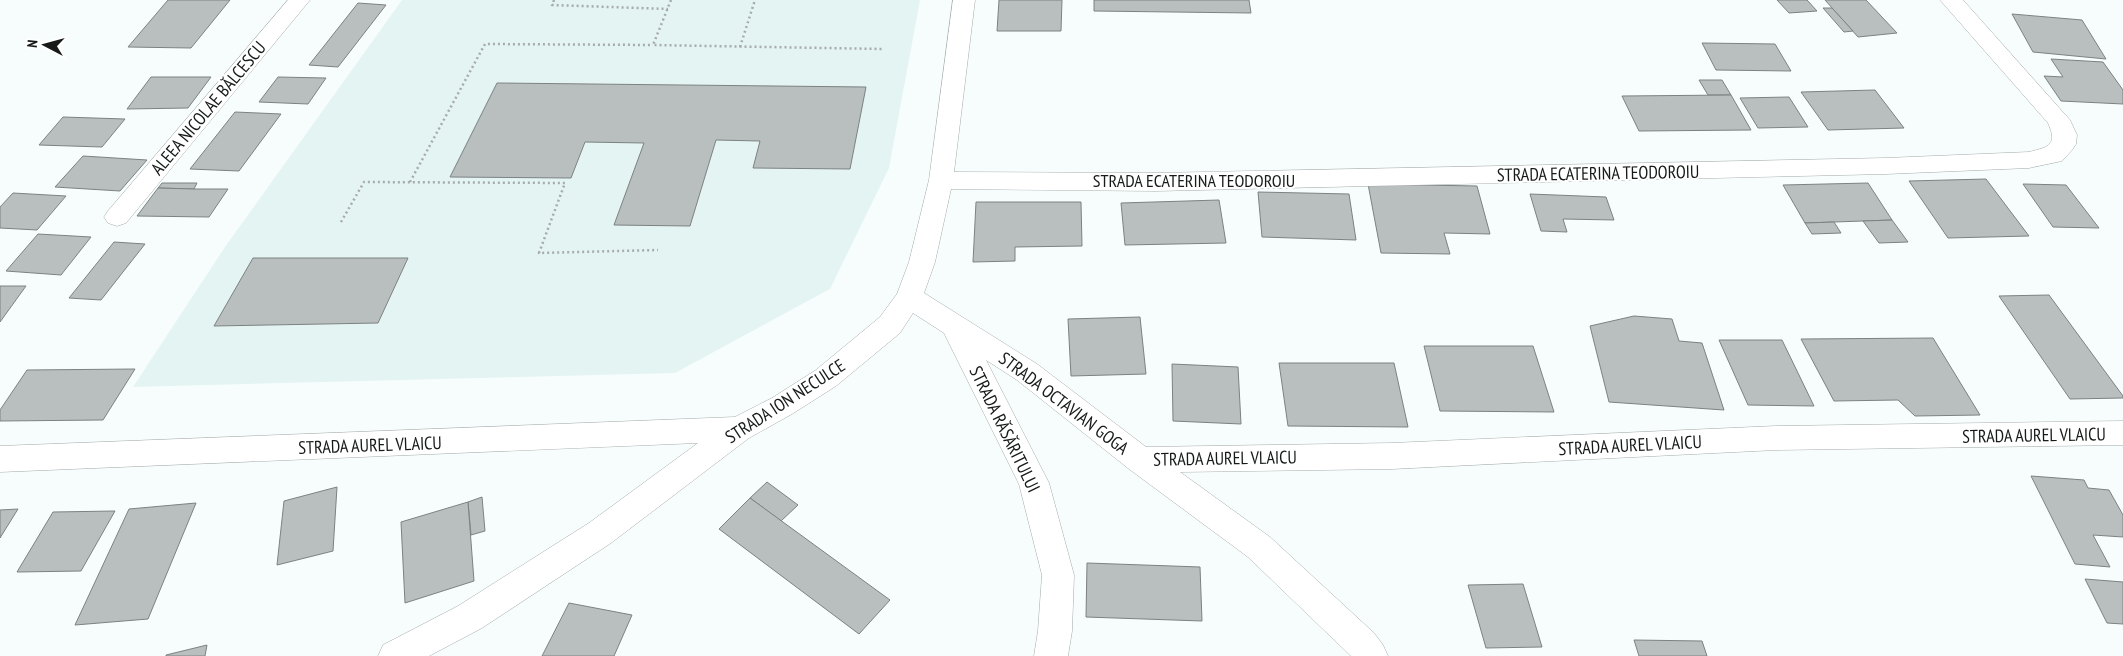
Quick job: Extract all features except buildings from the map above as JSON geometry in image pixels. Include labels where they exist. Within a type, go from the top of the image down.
[{"type":"street","name":"ALEEA NICOLAE BĂLCESCU","points":[[117,217],[299,0]]},
{"type":"street","name":"STRADA ION NECULCE","points":[[395,656],[470,617],[600,533],[739,429],[782,406],[855,355],[890,325],[909,297],[922,262],[941,180],[964,0]]},
{"type":"street","name":"STRADA ECATERINA TEODOROIU","points":[[941,180],[1156,182],[1429,178],[1886,166],[2029,160],[2053,155],[2064,144],[2065,135],[2058,120],[1951,0]]},
{"type":"street","name":"STRADA OCTAVIAN GOGA","points":[[909,297],[1027,372],[1140,460],[1259,547],[1362,644],[1371,656]]},
{"type":"street","name":"STRADA RĂSĂRITULUI","points":[[953,324],[1034,483],[1058,575],[1051,656]]},
{"type":"street","name":"STRADA AUREL VLAICU","points":[[0,459],[739,429]]},
{"type":"street","name":"STRADA AUREL VLAICU","points":[[1140,460],[1392,456],[1776,438],[2122,435]]},
{"type":"path","points":[[554,0],[552,5],[668,9]]},
{"type":"path","points":[[653,45],[671,0]]},
{"type":"path","points":[[740,46],[755,0]]},
{"type":"path","points":[[410,182],[485,44],[882,49]]},
{"type":"path","points":[[341,222],[364,182],[566,183],[539,253],[658,250]]},
{"type":"shaded area","points":[[402,0],[920,0],[889,168],[830,289],[675,373],[133,387],[225,247]]}]
